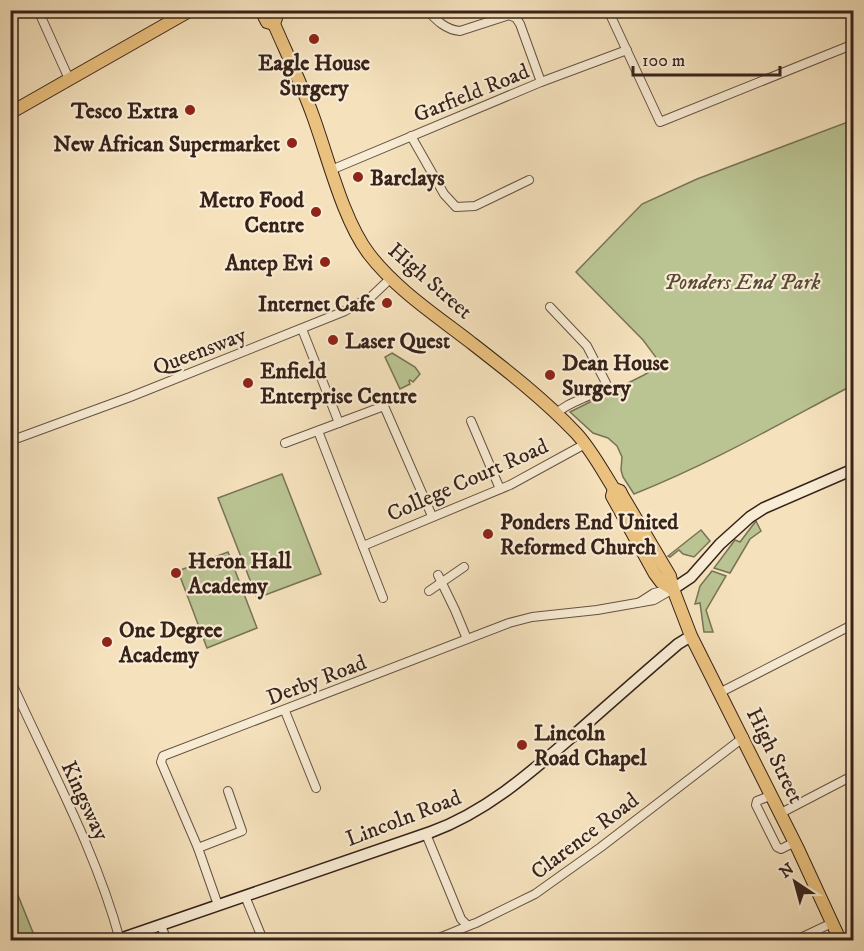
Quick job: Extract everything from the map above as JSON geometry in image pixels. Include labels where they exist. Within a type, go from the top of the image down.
[{"type":"main road","points":[[10,113],[191,10]]},
{"type":"main road","name":"High Street","points":[[261,10],[267,22],[274,24]]},
{"type":"main road","name":"High Street","points":[[272,10],[276,18],[274,24],[309,104],[331,170],[362,243],[376,263],[391,278],[556,414],[585,444],[614,489],[620,491],[670,576],[691,636],[744,737],[840,940]]},
{"type":"street","points":[[38,10],[69,79]]},
{"type":"street","points":[[428,10],[441,24],[452,31],[460,31],[510,15],[516,18],[541,82]]},
{"type":"street","points":[[608,10],[660,122],[854,44]]},
{"type":"street","name":"Garfield Road","points":[[331,170],[541,82],[627,51]]},
{"type":"street","points":[[411,136],[444,194],[456,207],[474,206],[529,180]]},
{"type":"street","name":"Queensway","points":[[10,441],[345,311],[379,291],[391,278]]},
{"type":"street","points":[[550,308],[587,346],[606,383],[602,390],[573,401],[556,414]]},
{"type":"street","points":[[302,329],[339,423]]},
{"type":"street","points":[[285,443],[385,407],[432,516]]},
{"type":"street","points":[[471,421],[500,489]]},
{"type":"street","points":[[318,431],[383,598]]},
{"type":"street","name":"College Court Road","points":[[363,546],[500,489],[585,444]]},
{"type":"street","points":[[673,589],[695,574],[720,544],[750,517],[764,508],[854,469]]},
{"type":"street","points":[[429,591],[464,567]]},
{"type":"street","points":[[438,575],[466,639]]},
{"type":"street","name":"Derby Road","points":[[218,905],[198,848],[161,759],[166,755],[285,711],[508,623],[532,617],[639,603],[658,599],[673,589]]},
{"type":"street","points":[[721,692],[854,624]]},
{"type":"street","name":"Lincoln Road","points":[[119,940],[426,834],[457,821],[521,779],[678,644],[691,636]]},
{"type":"street","name":"Kingsway","points":[[10,680],[92,855],[112,910],[119,940]]},
{"type":"street","points":[[285,711],[316,788]]},
{"type":"street","name":"Clarence Road","points":[[433,940],[476,923],[536,894],[744,737]]},
{"type":"street","points":[[781,813],[854,775]]},
{"type":"street","points":[[198,848],[242,831],[228,791]]},
{"type":"street","points":[[772,795],[757,801],[756,805],[777,847],[781,849],[795,842]]},
{"type":"street","points":[[426,834],[461,919],[467,925]]},
{"type":"street","points":[[245,896],[263,940]]},
{"type":"street","points":[[796,940],[832,923]]},
{"type":"street","points":[[161,926],[167,940]]},
{"type":"green space","name":"Ponders End Park","points":[[853,120],[853,385],[718,456],[634,494],[623,477],[622,457],[617,446],[608,438],[593,433],[570,412],[644,375],[655,368],[658,360],[643,340],[576,272],[642,204],[697,179]]},
{"type":"green space","points":[[392,353],[415,367],[420,374],[413,382],[410,380],[410,384],[400,389],[385,357]]},
{"type":"green space","points":[[282,474],[321,574],[257,598],[218,498]]},
{"type":"green space","points":[[756,521],[761,531],[750,539],[730,573],[714,568],[735,540],[740,542]]},
{"type":"green space","points":[[701,530],[710,541],[694,557],[683,554],[679,550],[670,557],[668,556]]},
{"type":"green space","points":[[228,552],[257,628],[207,648],[178,571]]},
{"type":"green space","points":[[712,571],[726,576],[706,610],[713,632],[704,632],[700,603],[695,604],[700,586]]},
{"type":"green space","points":[[11,878],[36,940],[20,940],[11,912]]},
{"type":"railway","points":[[10,924],[16,940]]},
{"type":"place","name":"Eagle House Surgery","points":[[314,39]]},
{"type":"place","name":"Tesco Extra","points":[[190,110]]},
{"type":"place","name":"New African Supermarket","points":[[292,143]]},
{"type":"place","name":"Barclays","points":[[358,177]]},
{"type":"place","name":"Metro Food Centre","points":[[316,212]]},
{"type":"place","name":"Antep Evi","points":[[325,262]]},
{"type":"place","name":"Internet Cafe","points":[[387,303]]},
{"type":"place","name":"Laser Quest","points":[[333,340]]},
{"type":"place","name":"Dean House Surgery","points":[[550,375]]},
{"type":"place","name":"Enfield Enterprise Centre","points":[[248,383]]},
{"type":"place","name":"Ponders End United Reformed Church","points":[[488,534]]},
{"type":"place","name":"Heron Hall Academy","points":[[176,573]]},
{"type":"place","name":"One Degree Academy","points":[[107,642]]},
{"type":"place","name":"Lincoln Road Chapel","points":[[522,745]]}]
